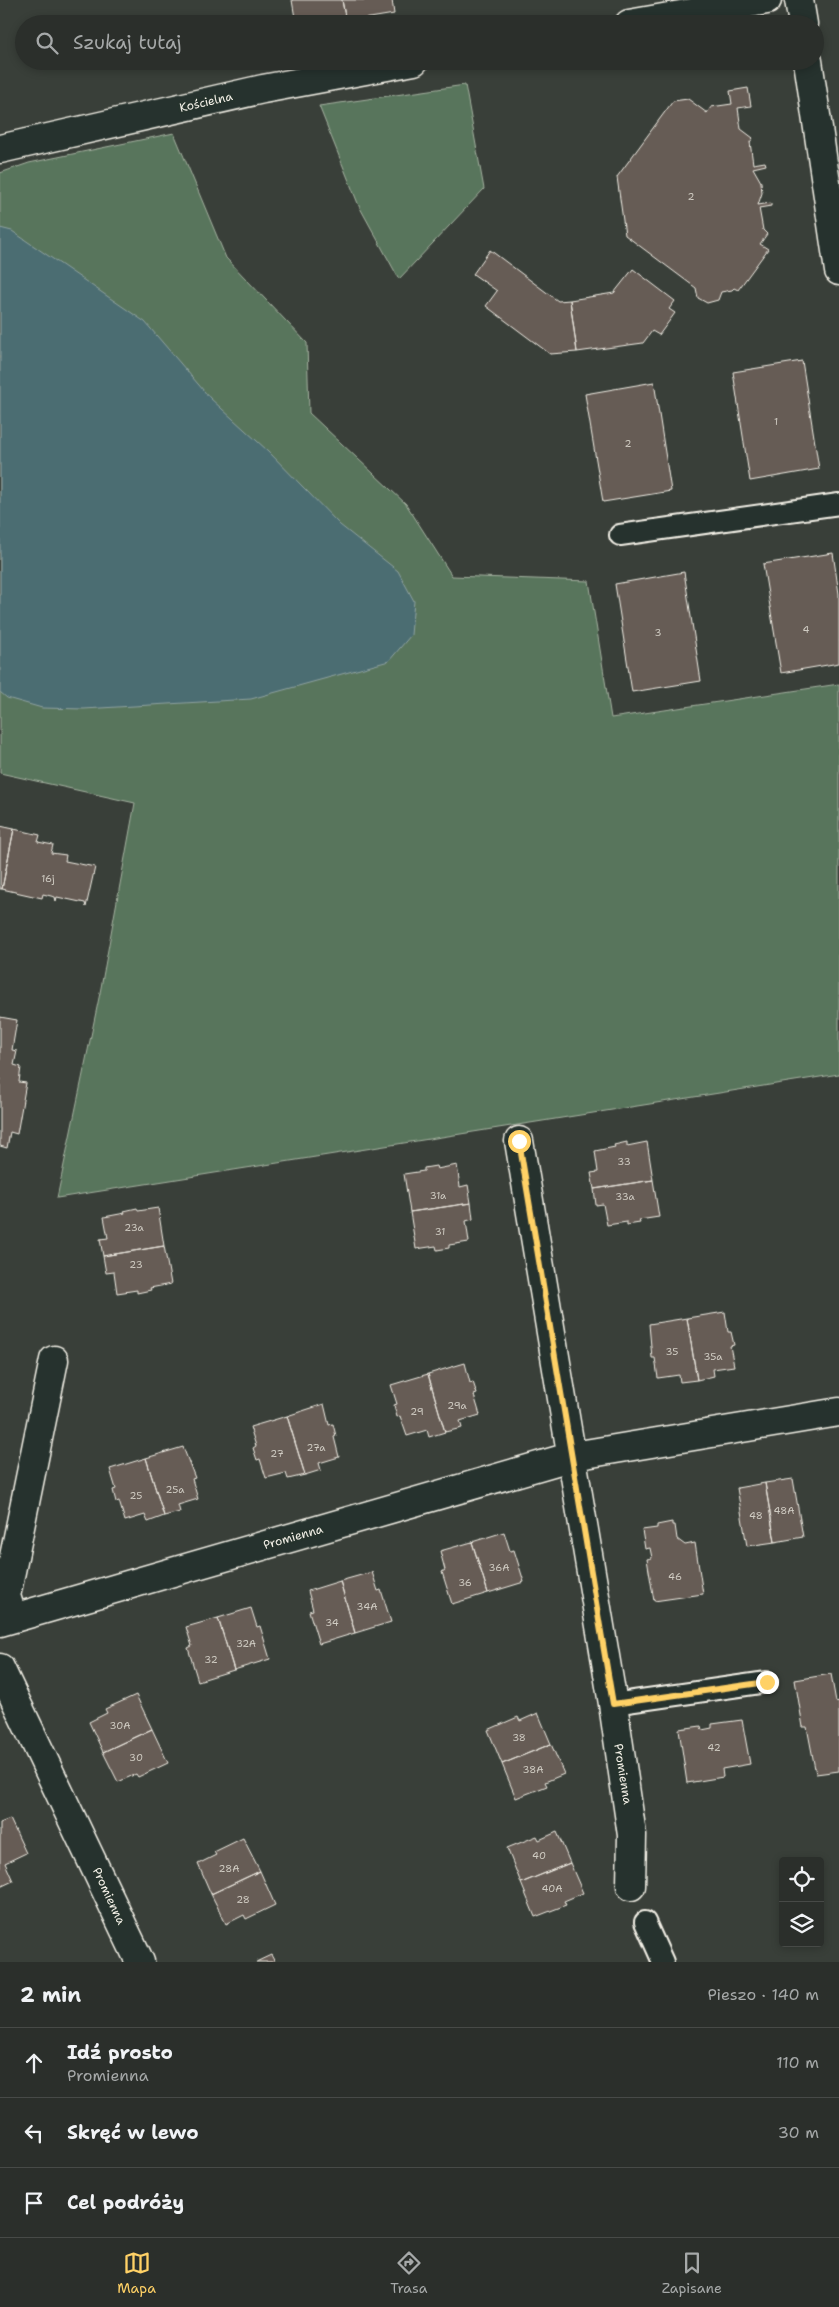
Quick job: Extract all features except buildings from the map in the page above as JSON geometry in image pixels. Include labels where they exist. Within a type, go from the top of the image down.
[{"type":"street","points":[[681,15],[767,0]]},
{"type":"street","points":[[799,0],[802,15]]},
{"type":"street","name":"Kościelna","points":[[0,149],[263,89],[365,70]]},
{"type":"street","points":[[809,70],[839,271]]},
{"type":"street","name":"Promienna","points":[[519,1141],[613,1704],[632,1834],[631,1886]]},
{"type":"street","name":"Promienna","points":[[54,1360],[6,1596],[6,1620],[573,1456],[839,1412]]},
{"type":"street","name":"Promienna","points":[[0,1668],[140,1962]]},
{"type":"lane","points":[[620,535],[839,504]]},
{"type":"lane","points":[[613,1704],[767,1682]]},
{"type":"lane","points":[[646,1922],[663,1962]]},
{"type":"green space","points":[[465,85],[484,189],[399,279],[359,206],[319,106]]},
{"type":"green space","points":[[174,133],[226,258],[307,343],[309,413],[406,504],[452,576],[589,581],[611,718],[839,684],[839,1074],[57,1198],[100,993],[135,803],[0,773],[0,173],[29,163]]},
{"type":"water","points":[[0,228],[12,231],[145,322],[210,398],[268,451],[340,525],[398,571],[414,601],[411,635],[389,661],[251,699],[84,709],[42,708],[7,698],[0,692]]},
{"type":"route","points":[[519,1141],[613,1704],[767,1682]]}]
